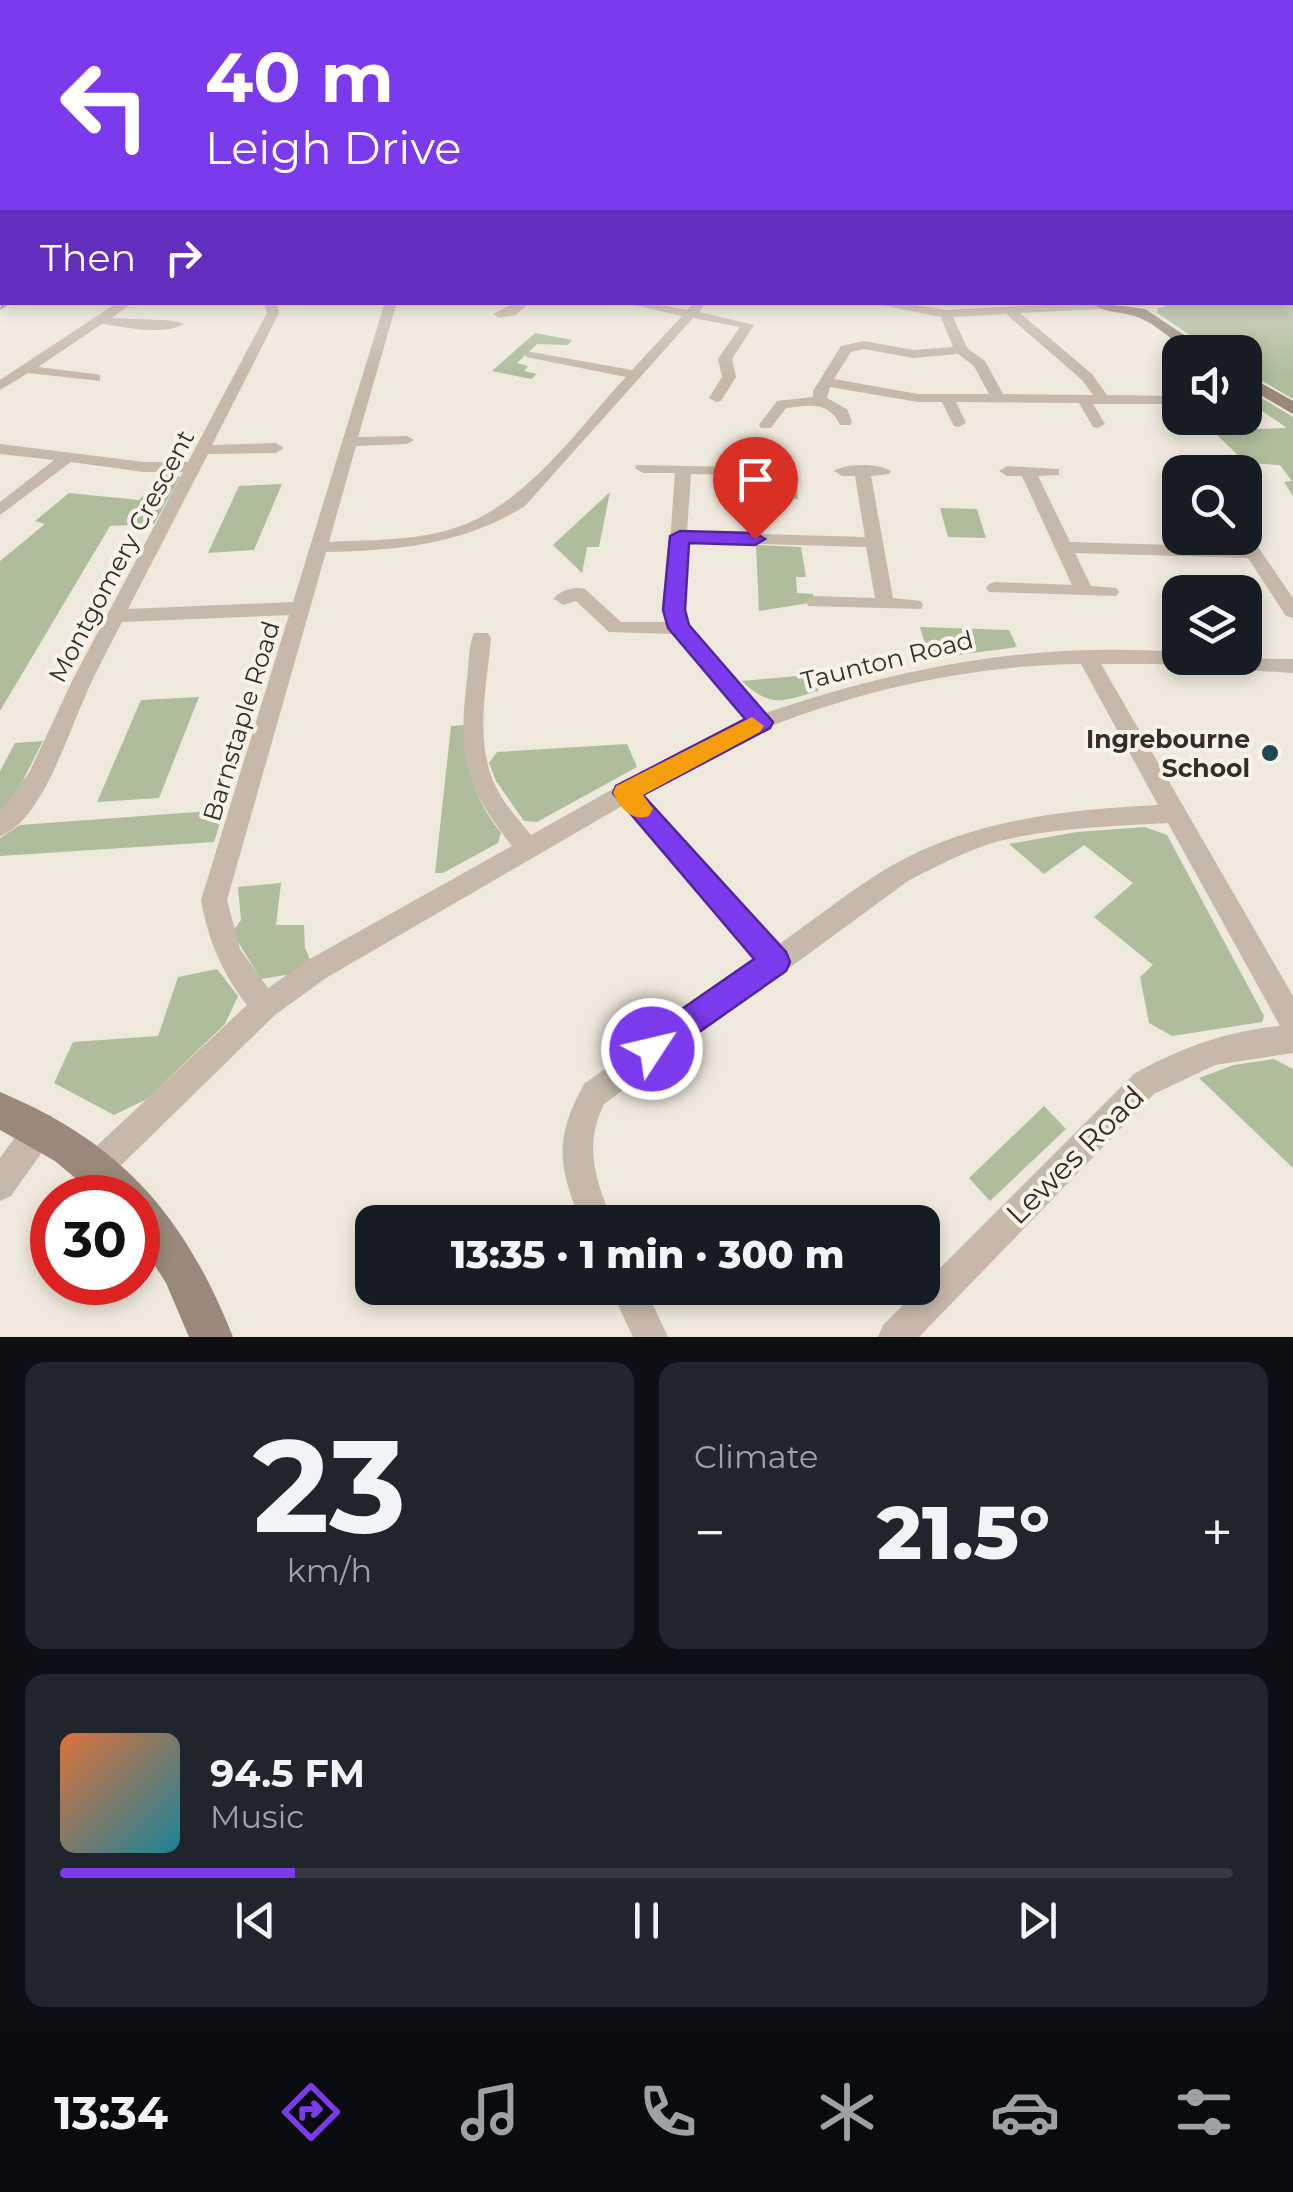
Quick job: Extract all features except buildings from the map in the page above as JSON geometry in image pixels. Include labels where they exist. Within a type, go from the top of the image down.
[{"type":"street","points":[[0,386],[123,305]]},
{"type":"street","name":"Montgomery Crescent","points":[[0,826],[22,805],[200,458],[272,313],[271,305]]},
{"type":"street","name":"Barnstaple Road","points":[[265,1006],[232,967],[219,931],[214,900],[390,305]]},
{"type":"street","points":[[498,314],[512,312],[520,305]]},
{"type":"street","points":[[662,305],[697,308],[749,327],[726,359],[729,377],[716,398]]},
{"type":"street","points":[[923,306],[946,314],[1085,305]]},
{"type":"street","points":[[1110,305],[1145,308],[1180,335]]},
{"type":"street","points":[[320,547],[443,540],[490,522],[519,503],[697,308]]},
{"type":"street","points":[[1010,311],[1087,376],[1102,399]]},
{"type":"street","points":[[946,314],[961,350],[980,364],[998,399]]},
{"type":"street","points":[[101,320],[178,324]]},
{"type":"street","points":[[820,400],[820,391],[846,350],[858,346],[912,354],[961,350]]},
{"type":"street","points":[[531,354],[636,375]]},
{"type":"street","points":[[26,369],[96,378]]},
{"type":"street","points":[[826,382],[918,398],[1162,400]]},
{"type":"street","points":[[1262,391],[1293,410]]},
{"type":"street","points":[[947,399],[959,423]]},
{"type":"street","points":[[1083,399],[1098,424]]},
{"type":"street","points":[[766,425],[782,404],[820,400],[842,412],[845,422]]},
{"type":"street","points":[[351,442],[407,440]]},
{"type":"street","points":[[0,449],[144,467],[276,448]]},
{"type":"street","points":[[0,510],[67,458]]},
{"type":"street","points":[[644,468],[729,470]]},
{"type":"street","points":[[683,470],[674,610],[679,628],[761,722]]},
{"type":"street","points":[[842,471],[883,471]]},
{"type":"street","points":[[1007,471],[1053,472]]},
{"type":"street","points":[[1028,471],[1084,591]]},
{"type":"street","points":[[862,472],[885,604]]},
{"type":"street","points":[[680,536],[873,542]]},
{"type":"street","points":[[1064,546],[1162,545]]},
{"type":"street","points":[[1255,555],[1293,612]]},
{"type":"street","points":[[995,588],[1110,592]]},
{"type":"street","points":[[563,599],[579,593],[616,628],[679,628]]},
{"type":"street","points":[[815,602],[914,605]]},
{"type":"street","points":[[116,616],[302,608]]},
{"type":"street","points":[[481,638],[475,728],[478,772],[492,802],[527,848]]},
{"type":"street","points":[[1086,656],[1293,1022]]},
{"type":"street","name":"Taunton Road","points":[[96,1168],[265,1006],[368,937],[761,722],[856,690],[941,671],[1086,656],[1293,666]]},
{"type":"street","points":[[626,793],[775,962]]},
{"type":"street","points":[[591,1205],[574,1158],[584,1112],[594,1094],[899,874],[947,850],[998,832],[1086,818],[1174,813]]},
{"type":"street","name":"Lewes Road","points":[[895,1337],[1144,1084],[1188,1058],[1243,1043],[1293,1040]]},
{"type":"street","points":[[0,1112],[41,1127],[103,1175]]},
{"type":"street","points":[[0,1185],[41,1127]]},
{"type":"street","points":[[160,1237],[195,1292],[211,1337]]},
{"type":"street","points":[[635,1305],[650,1337]]},
{"type":"green space","points":[[1293,305],[1293,399],[1262,381],[1262,335],[1190,335],[1157,313],[1158,308]]},
{"type":"green space","points":[[535,333],[572,340],[568,345],[537,344],[517,363],[528,366],[524,371],[537,374],[531,379],[492,371]]},
{"type":"green space","points":[[1262,398],[1293,417],[1293,496],[1284,482],[1292,481],[1280,465],[1262,464],[1262,455],[1238,455],[1217,435],[1262,435],[1262,429],[1287,428],[1262,411]]},
{"type":"green space","points":[[742,459],[774,459],[776,472],[789,474],[789,483],[797,485],[798,499],[763,497],[763,530],[755,530],[753,478],[736,476],[729,470]]},
{"type":"green space","points":[[166,473],[180,477],[154,524],[110,526],[0,711],[0,561],[45,524],[35,521],[69,493],[139,500]]},
{"type":"green space","points":[[282,484],[254,550],[208,553],[239,486]]},
{"type":"green space","points":[[610,492],[599,547],[587,547],[582,573],[553,545]]},
{"type":"green space","points":[[940,508],[977,509],[986,538],[948,537]]},
{"type":"green space","points":[[756,545],[801,547],[806,577],[796,577],[797,593],[813,594],[815,602],[759,611]]},
{"type":"green space","points":[[920,627],[1009,630],[1017,647],[929,659]]},
{"type":"green space","points":[[817,674],[818,691],[786,700],[761,696],[742,681]]},
{"type":"green space","points":[[199,697],[159,798],[97,802],[141,700]]},
{"type":"green space","points":[[465,725],[473,782],[501,833],[498,843],[443,873],[435,873],[451,726]]},
{"type":"green space","points":[[43,741],[15,796],[0,813],[0,771],[15,743]]},
{"type":"green space","points":[[627,744],[637,767],[537,822],[524,821],[496,781],[489,763],[497,752]]},
{"type":"green space","points":[[224,810],[214,842],[0,856],[0,838],[20,825]]},
{"type":"green space","points":[[1145,827],[1167,835],[1264,1016],[1262,1022],[1172,1036],[1149,1023],[1140,977],[1153,965],[1094,917],[1133,883],[1084,845],[1044,874],[1009,844],[1077,832]]},
{"type":"green space","points":[[281,883],[276,925],[304,925],[305,948],[311,961],[291,974],[261,979],[232,932],[241,920],[238,887]]},
{"type":"green space","points":[[217,969],[238,996],[225,1024],[147,1099],[114,1115],[54,1083],[73,1042],[158,1036],[178,977]]},
{"type":"green space","points":[[1274,1059],[1293,1069],[1293,1168],[1199,1078],[1234,1065]]},
{"type":"green space","points":[[1044,1106],[1066,1129],[990,1201],[969,1178]]},
{"type":"slow traffic","points":[[640,809],[626,793],[752,726]]},
{"type":"place","name":"Ingrebourne School","points":[[1270,753]]},
{"type":"route","points":[[652,1049],[775,962],[626,793],[761,722],[679,628],[674,610],[680,536],[755,539]]}]
